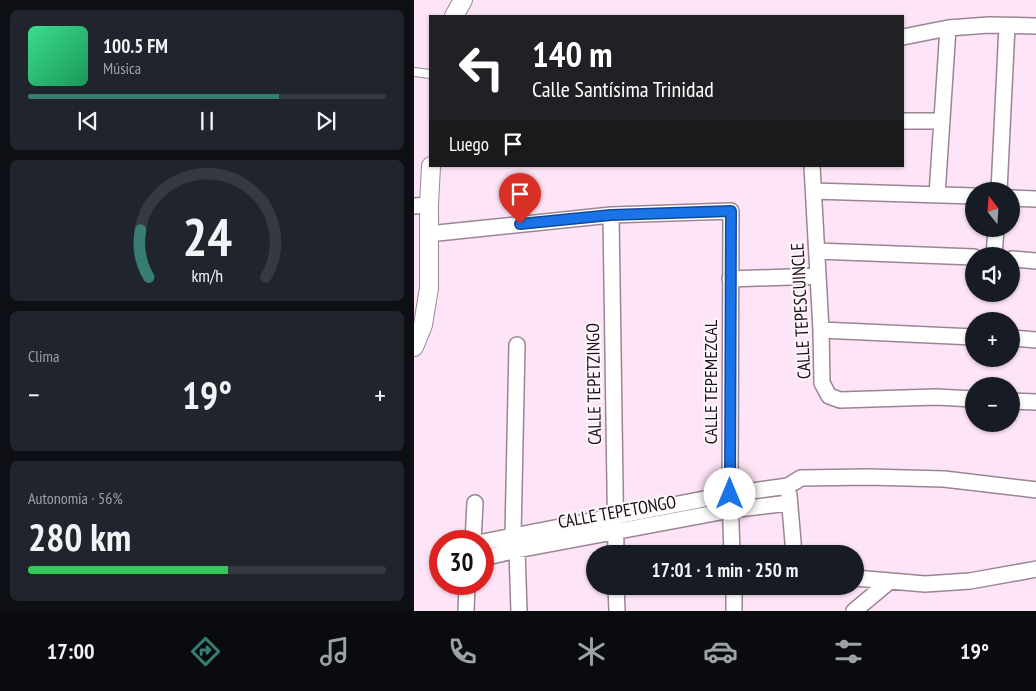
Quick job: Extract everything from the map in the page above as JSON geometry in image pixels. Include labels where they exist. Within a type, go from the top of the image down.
[{"type":"street","points":[[455,15],[463,0]]},
{"type":"street","points":[[904,37],[948,28],[989,25],[1036,26]]},
{"type":"street","points":[[999,182],[1007,26]]},
{"type":"street","points":[[937,195],[948,28]]},
{"type":"street","points":[[904,120],[942,121]]},
{"type":"street","points":[[414,347],[429,288],[428,234],[421,206],[431,167]]},
{"type":"street","name":"CALLE TEPESCUINCLE","points":[[812,167],[822,383],[829,396],[840,400],[936,397],[965,399]]},
{"type":"street","points":[[814,191],[965,196]]},
{"type":"street","points":[[1020,198],[1036,199]]},
{"type":"street","name":"CALLE TEPEMEZCAL","points":[[611,215],[731,211],[730,494],[732,545]]},
{"type":"street","points":[[428,234],[611,215]]},
{"type":"street","name":"CALLE TEPETZINGO","points":[[611,215],[616,545]]},
{"type":"street","points":[[817,251],[965,257]]},
{"type":"street","points":[[1020,260],[1036,261]]},
{"type":"street","points":[[730,279],[818,276]]},
{"type":"street","points":[[821,330],[965,337]]},
{"type":"street","points":[[1020,339],[1036,340]]},
{"type":"street","points":[[517,345],[513,535],[517,550],[519,611]]},
{"type":"street","points":[[1020,401],[1036,402]]},
{"type":"street","name":"CALLE TEPETONGO","points":[[494,539],[730,494],[788,486],[801,478],[944,479],[1036,490]]},
{"type":"street","points":[[788,486],[793,545]]},
{"type":"street","name":"CALLE TEPETONGO","points":[[494,555],[731,510],[789,502]]},
{"type":"street","points":[[474,503],[474,530]]},
{"type":"street","points":[[864,579],[925,584],[970,581],[1036,569]]},
{"type":"street","points":[[854,611],[890,582]]},
{"type":"street","points":[[466,611],[467,595]]},
{"type":"street","points":[[616,595],[617,611]]},
{"type":"street","points":[[734,595],[734,611]]},
{"type":"lane","points":[[414,72],[429,74]]},
{"type":"route","points":[[520,224],[611,215],[731,211],[730,494]]}]
